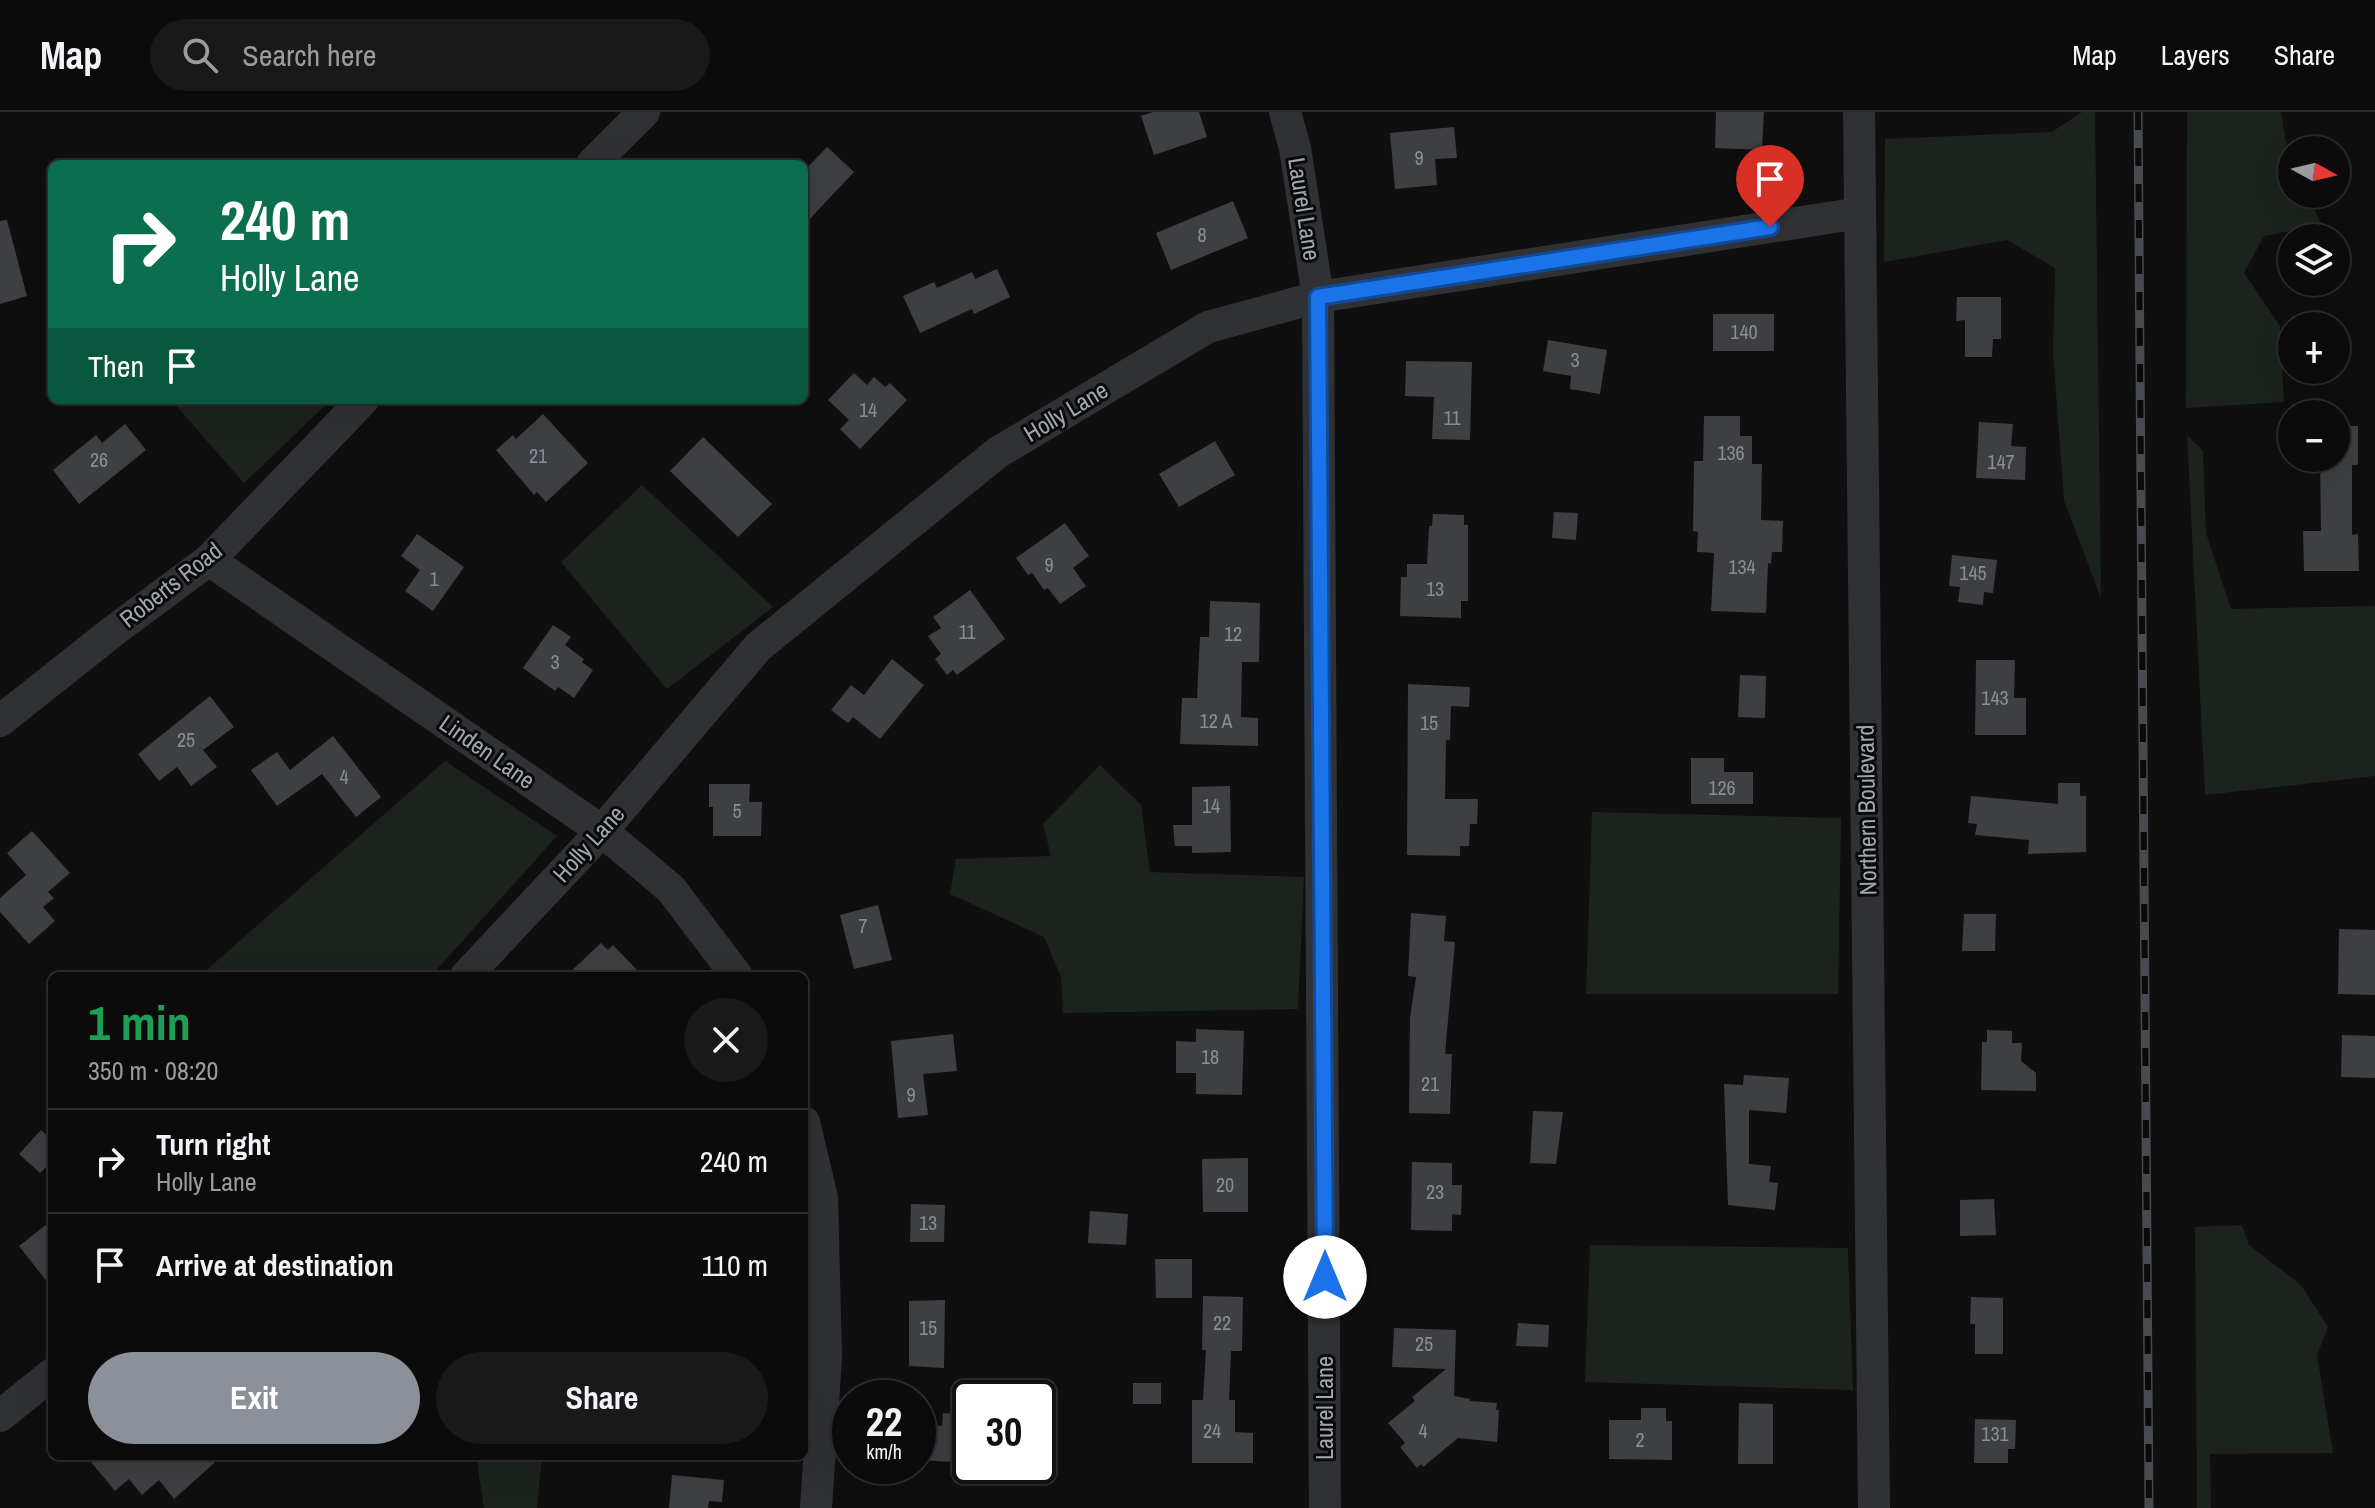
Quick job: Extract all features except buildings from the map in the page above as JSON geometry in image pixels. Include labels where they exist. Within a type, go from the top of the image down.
[{"type":"street","points":[[596,160],[644,112]]},
{"type":"street","name":"Laurel Lane","points":[[1285,112],[1295,148],[1318,297],[1325,1508]]},
{"type":"street","name":"Northern Boulevard","points":[[1859,112],[1874,1508]]},
{"type":"street","name":"Holly Lane","points":[[470,972],[602,831],[758,647],[997,453],[1208,327],[1318,297],[1860,213]]},
{"type":"street","name":"Roberts Road","points":[[0,721],[209,560],[359,404]]},
{"type":"street","name":"Linden Lane","points":[[209,560],[602,831],[671,889],[734,972]]},
{"type":"street","points":[[808,1139],[822,1198],[826,1358],[816,1508]]},
{"type":"street","points":[[0,1416],[48,1377]]},
{"type":"shaded area","points":[[2082,112],[2095,112],[2101,598],[2064,500],[2053,353],[2055,268],[2007,240],[1884,262],[1885,139],[2052,132]]},
{"type":"shaded area","points":[[2187,112],[2281,112],[2285,136],[2278,136],[2278,208],[2314,208],[2322,224],[2278,224],[2278,233],[2264,236],[2244,273],[2278,323],[2278,384],[2283,384],[2284,400],[2186,408]]},
{"type":"shaded area","points":[[175,404],[327,404],[244,483]]},
{"type":"shaded area","points":[[2187,435],[2203,451],[2206,533],[2231,609],[2375,606],[2375,776],[2205,795]]},
{"type":"shaded area","points":[[642,485],[773,607],[667,689],[561,562]]},
{"type":"shaded area","points":[[445,761],[557,836],[435,972],[204,972]]},
{"type":"shaded area","points":[[1100,765],[1141,805],[1150,872],[1304,877],[1298,1009],[1063,1013],[1061,977],[1044,937],[950,894],[956,859],[1051,856],[1043,824]]},
{"type":"shaded area","points":[[1592,812],[1841,818],[1838,994],[1586,994]]},
{"type":"shaded area","points":[[2242,1225],[2249,1245],[2301,1285],[2328,1327],[2317,1355],[2333,1453],[2210,1454],[2211,1508],[2197,1508],[2195,1227]]},
{"type":"shaded area","points":[[1590,1245],[1848,1248],[1853,1390],[1585,1382]]},
{"type":"shaded area","points":[[477,1460],[542,1460],[537,1508],[484,1508]]},
{"type":"railway","points":[[2138,112],[2149,1508]]},
{"type":"route","points":[[1325,1277],[1318,297],[1770,227]]}]
